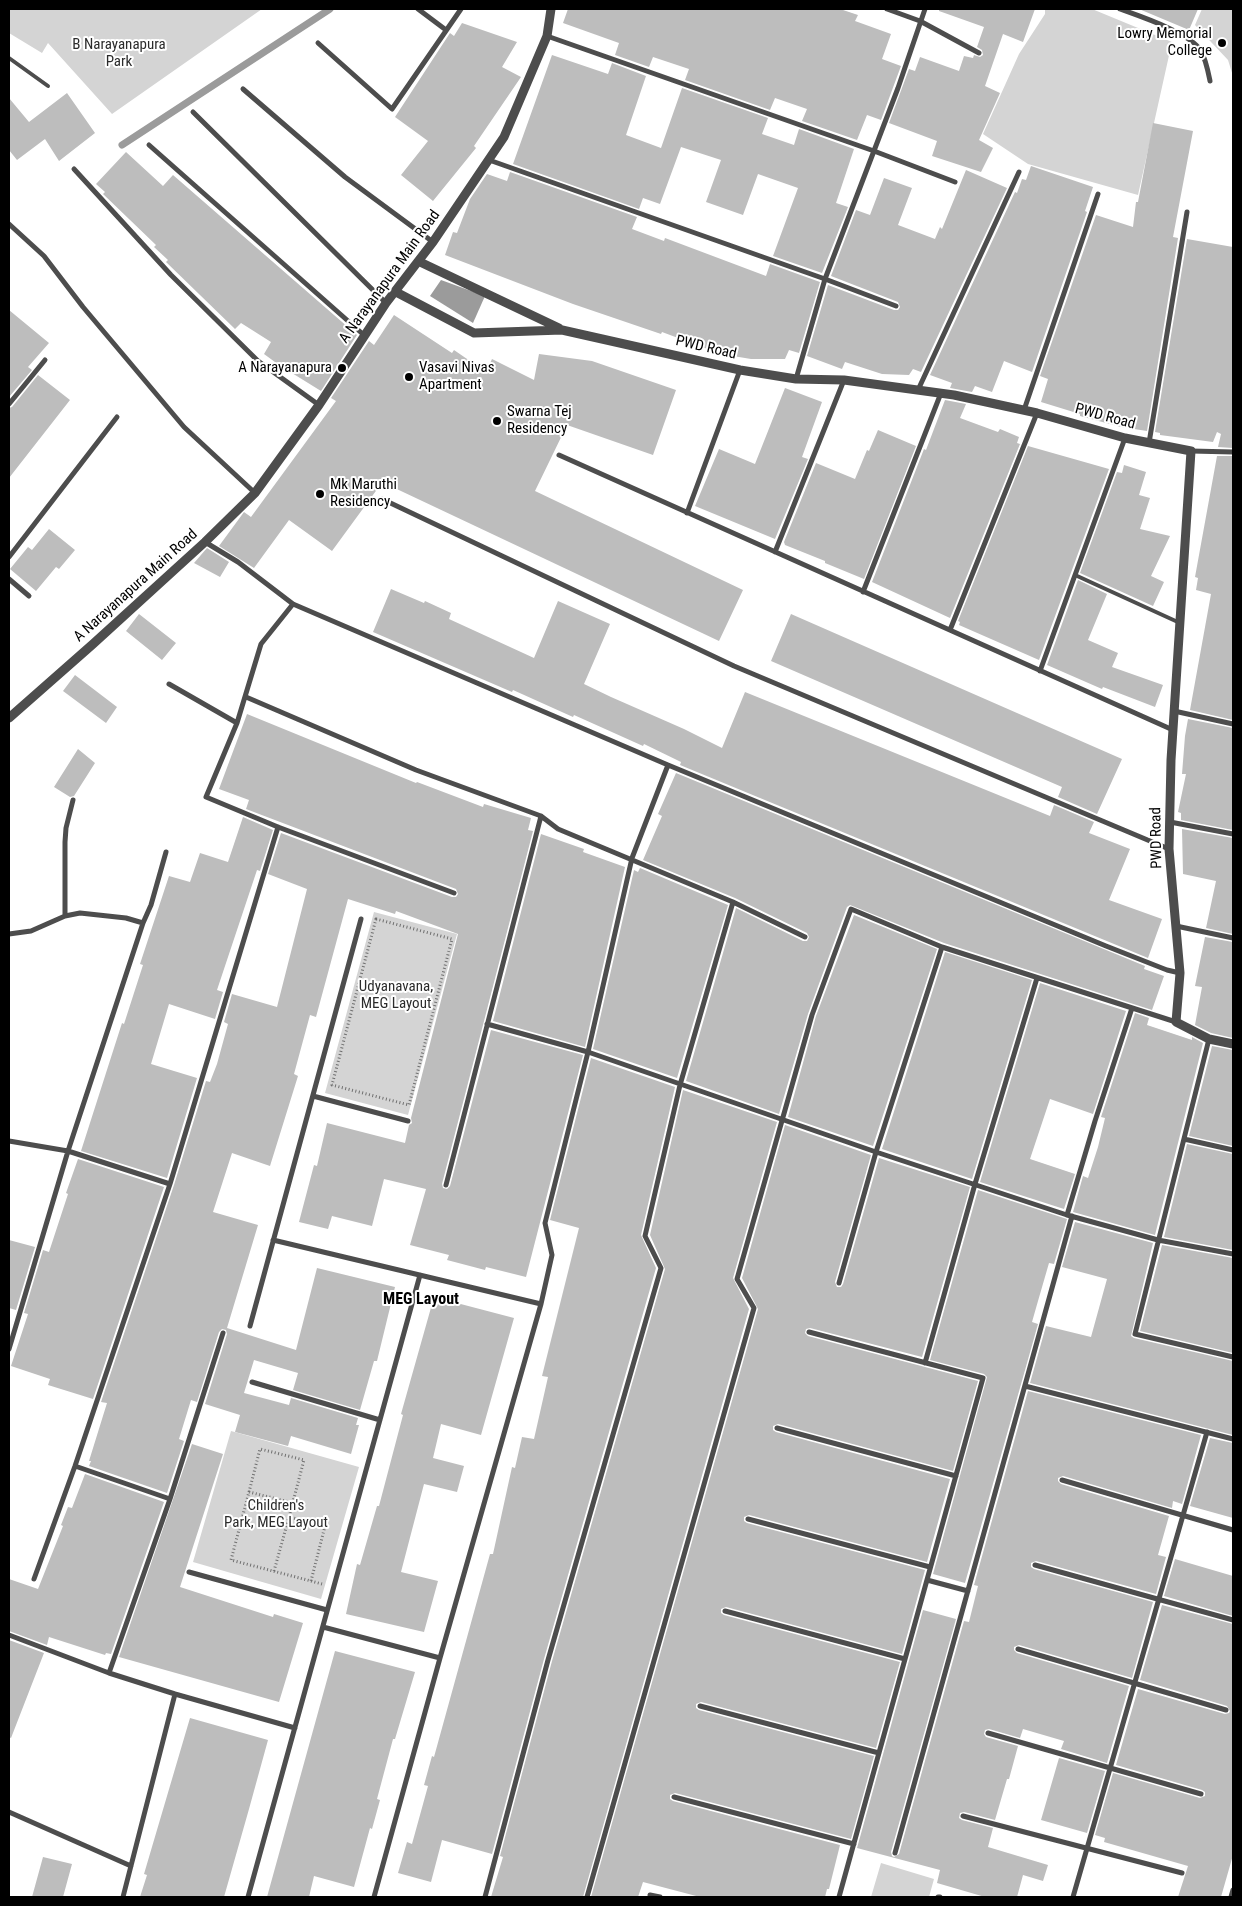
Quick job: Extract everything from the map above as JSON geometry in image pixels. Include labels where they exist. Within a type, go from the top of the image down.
[{"type":"street","points":[[418,9],[446,30]]},
{"type":"street","points":[[318,43],[392,109],[461,9]]},
{"type":"street","name":"A Narayanapura Main Road","points":[[9,718],[93,644],[204,542],[254,493],[319,405],[386,303],[420,262],[504,137],[548,36],[551,9]]},
{"type":"street","points":[[887,9],[920,21],[979,53]]},
{"type":"street","points":[[796,379],[825,279],[898,88],[925,9]]},
{"type":"street","points":[[1120,9],[1186,37],[1200,50],[1207,66],[1210,81]]},
{"type":"street","points":[[548,36],[874,150],[955,182]]},
{"type":"street","points":[[244,89],[345,177],[434,242]]},
{"type":"street","points":[[193,112],[386,303]]},
{"type":"street","points":[[149,145],[365,336]]},
{"type":"street","points":[[489,160],[896,306]]},
{"type":"street","points":[[74,169],[171,274],[258,361],[319,405]]},
{"type":"street","points":[[918,390],[1019,172]]},
{"type":"street","points":[[1024,410],[1098,194]]},
{"type":"street","points":[[1149,443],[1187,212]]},
{"type":"street","points":[[9,224],[44,256],[184,427],[254,493]]},
{"type":"street","points":[[420,262],[562,330]]},
{"type":"street","name":"PWD Road","points":[[396,292],[474,333],[562,330],[740,370],[796,379],[844,380],[941,393],[1037,413],[1125,438],[1191,451],[1174,711],[1169,849],[1180,973],[1176,1022]]},
{"type":"street","points":[[9,404],[45,360]]},
{"type":"street","points":[[687,513],[740,370]]},
{"type":"street","points":[[775,552],[844,380]]},
{"type":"street","points":[[863,592],[941,393]]},
{"type":"street","points":[[950,630],[1037,413]]},
{"type":"street","points":[[9,557],[117,417]]},
{"type":"street","points":[[1040,671],[1125,438]]},
{"type":"street","points":[[1191,451],[1233,452]]},
{"type":"street","points":[[559,456],[1173,730]]},
{"type":"street","points":[[382,500],[734,666],[1169,849]]},
{"type":"street","points":[[204,542],[238,562],[293,604],[668,765],[1106,946],[1167,970],[1180,973]]},
{"type":"street","points":[[9,579],[29,596]]},
{"type":"street","points":[[293,604],[261,644],[237,723],[206,797],[278,827],[454,893]]},
{"type":"street","points":[[169,684],[237,723]]},
{"type":"street","points":[[246,697],[416,770],[541,816],[558,829],[632,858],[733,902],[805,937]]},
{"type":"street","points":[[1174,711],[1233,724]]},
{"type":"street","points":[[374,1897],[541,1304],[552,1255],[545,1223],[588,1052],[632,858],[668,765]]},
{"type":"street","points":[[65,916],[66,828],[74,800]]},
{"type":"street","points":[[446,1185],[541,816]]},
{"type":"street","points":[[1170,822],[1233,834]]},
{"type":"street","points":[[34,1580],[75,1466],[170,1184],[278,827]]},
{"type":"street","points":[[9,1349],[68,1152],[143,923],[151,905],[166,852]]},
{"type":"street","points":[[485,1897],[548,1660],[661,1268],[645,1236],[680,1085],[733,902]]},
{"type":"street","points":[[587,1897],[754,1308],[737,1279],[812,1015],[851,909],[942,947],[1176,1022],[1209,1039],[1233,1044]]},
{"type":"street","points":[[9,934],[31,931],[65,916],[80,913],[126,918],[143,923]]},
{"type":"street","points":[[250,1326],[361,919]]},
{"type":"street","points":[[1175,926],[1233,938]]},
{"type":"street","points":[[839,1282],[876,1152],[942,947]]},
{"type":"street","points":[[925,1363],[975,1184],[1037,978]]},
{"type":"street","points":[[895,1853],[1095,1121],[1132,1008]]},
{"type":"street","points":[[487,1024],[588,1052],[876,1152],[1069,1215],[1158,1240],[1233,1254]]},
{"type":"street","points":[[1209,1039],[1135,1334],[1233,1357]]},
{"type":"street","points":[[313,1096],[408,1121]]},
{"type":"street","points":[[1184,1139],[1233,1150]]},
{"type":"street","points":[[9,1141],[68,1152],[170,1184]]},
{"type":"street","points":[[273,1240],[541,1304]]},
{"type":"street","points":[[248,1897],[420,1275]]},
{"type":"street","points":[[809,1332],[983,1378],[839,1897]]},
{"type":"street","points":[[109,1673],[170,1499],[223,1333]]},
{"type":"street","points":[[252,1382],[380,1420]]},
{"type":"street","points":[[1024,1386],[1233,1439]]},
{"type":"street","points":[[777,1428],[956,1476]]},
{"type":"street","points":[[1073,1897],[1207,1432]]},
{"type":"street","points":[[75,1466],[170,1499]]},
{"type":"street","points":[[1062,1480],[1233,1530]]},
{"type":"street","points":[[748,1519],[930,1567]]},
{"type":"street","points":[[1035,1565],[1233,1620]]},
{"type":"street","points":[[188,1572],[327,1610]]},
{"type":"street","points":[[927,1580],[968,1591]]},
{"type":"street","points":[[725,1611],[905,1659]]},
{"type":"street","points":[[323,1627],[440,1658]]},
{"type":"street","points":[[9,1635],[109,1673],[295,1728]]},
{"type":"street","points":[[1018,1649],[1226,1710]]},
{"type":"street","points":[[123,1897],[175,1694]]},
{"type":"street","points":[[700,1706],[879,1753]]},
{"type":"street","points":[[988,1733],[1201,1794]]},
{"type":"street","points":[[674,1797],[854,1844]]},
{"type":"street","points":[[9,1812],[131,1866]]},
{"type":"street","points":[[963,1816],[1182,1873]]},
{"type":"street","points":[[1231,1897],[1233,1890]]},
{"type":"street","points":[[650,1895],[660,1897]]},
{"type":"lane","points":[[9,58],[48,86]]},
{"type":"lane","points":[[1075,575],[1180,623]]},
{"type":"path","points":[[376,919],[452,939],[409,1105],[332,1085],[376,919]]},
{"type":"path","points":[[274,1572],[304,1460],[260,1449],[231,1560],[274,1572],[311,1581],[326,1526],[289,1517]]},
{"type":"path","points":[[249,1492],[293,1503]]},
{"type":"green space","name":"B Narayanapura Park","points":[[9,9],[262,9],[112,114],[48,43],[42,53],[9,33]]},
{"type":"green space","points":[[1045,9],[1092,9],[1172,42],[1138,195],[1028,164],[983,134],[1019,54],[1045,14]]},
{"type":"green space","name":"Lowry Memorial College","points":[[1202,9],[1233,9],[1233,76],[1228,60],[1195,25]]},
{"type":"green space","name":"Udyanavana, MEG Layout","points":[[374,912],[457,934],[408,1115],[325,1093]]},
{"type":"green space","name":"Children's Park, MEG Layout","points":[[231,1431],[359,1467],[321,1599],[193,1562]]},
{"type":"green space","points":[[881,1863],[934,1879],[929,1897],[871,1897]]},
{"type":"shaded area","points":[[441,280],[485,296],[473,323],[430,296]]},
{"type":"building","points":[[568,9],[840,9],[858,15],[855,21],[891,34],[882,59],[901,66],[881,120],[867,115],[857,140],[802,121],[807,109],[775,98],[770,110],[685,80],[689,69],[653,57],[649,67],[615,55],[619,43],[563,23]]},
{"type":"building","points":[[939,9],[1035,9],[1023,42],[1003,34],[985,86],[1000,93],[979,140],[993,148],[981,172],[932,156],[937,141],[889,123],[909,69],[915,71],[920,57],[959,71],[964,56],[973,58],[974,55],[980,57],[983,55],[982,50],[977,47],[984,27],[939,11]]},
{"type":"building","points":[[1139,9],[1198,9],[1189,30]]},
{"type":"building","points":[[462,23],[517,42],[502,67],[521,77],[474,146],[476,148],[433,201],[401,175],[428,141],[395,117],[450,33],[454,36]]},
{"type":"building","points":[[552,55],[608,74],[612,63],[646,76],[626,135],[661,148],[682,88],[768,118],[762,134],[794,145],[799,129],[854,149],[836,203],[848,207],[822,273],[773,256],[798,188],[758,174],[743,215],[706,202],[721,160],[681,147],[660,204],[643,198],[639,209],[513,164]]},
{"type":"building","points":[[67,93],[95,133],[59,161],[45,139],[17,160],[9,150],[9,98],[29,122]]},
{"type":"building","points":[[1153,123],[1193,131],[1173,237],[1178,238],[1147,431],[1121,427],[1080,416],[1080,414],[1041,402],[1048,379],[1040,376],[1096,215],[1133,227],[1136,202],[1138,202]]},
{"type":"building","points":[[126,152],[163,186],[173,175],[357,335],[321,391],[264,354],[271,342],[241,323],[235,329],[166,262],[168,260],[154,247],[156,245],[103,194],[105,192],[96,184]]},
{"type":"building","points":[[1031,166],[1093,187],[1085,211],[1087,212],[1032,372],[1004,361],[992,392],[975,386],[972,392],[950,388],[952,383],[930,375],[1015,192],[1017,193],[1022,179],[1026,180]]},
{"type":"building","points":[[966,170],[1007,188],[921,372],[913,369],[909,375],[882,374],[845,362],[842,369],[807,356],[828,285],[894,310],[898,310],[900,307],[898,302],[831,276],[856,210],[870,215],[884,178],[912,188],[898,225],[935,239],[940,227],[942,229]]},
{"type":"building","points":[[510,172],[637,217],[632,229],[664,241],[665,238],[766,276],[770,264],[820,282],[799,353],[789,350],[785,359],[751,359],[721,354],[662,332],[661,334],[573,304],[445,255],[453,232],[457,233],[470,199],[487,174],[507,181]]},
{"type":"building","points":[[1187,239],[1233,247],[1233,448],[1218,447],[1221,434],[1217,432],[1213,442],[1160,435],[1160,433],[1155,432]]},
{"type":"building","points":[[9,310],[49,343],[28,367],[32,370],[9,397]]},
{"type":"building","points":[[394,315],[452,353],[454,350],[486,372],[492,359],[534,380],[539,354],[592,361],[676,390],[653,455],[567,425],[535,491],[743,590],[719,641],[384,483],[383,485],[381,484],[332,551],[289,520],[254,568],[219,546],[244,512],[251,517],[336,401],[331,398],[369,341],[374,345]]},
{"type":"building","points":[[38,375],[70,400],[9,478],[9,408],[12,407]]},
{"type":"building","points":[[785,388],[822,402],[802,457],[808,459],[775,539],[695,506],[719,449],[755,464]]},
{"type":"building","points":[[945,400],[966,404],[960,418],[998,432],[1000,429],[1019,437],[1017,443],[1020,444],[950,618],[872,582]]},
{"type":"building","points":[[878,430],[916,446],[864,579],[785,545],[784,542],[816,463],[855,479]]},
{"type":"building","points":[[1028,446],[1109,469],[1039,660],[959,625],[960,622],[958,621]]},
{"type":"building","points":[[1217,456],[1233,456],[1233,720],[1190,710],[1211,594],[1196,590],[1198,578],[1195,577]]},
{"type":"building","points":[[1124,465],[1146,472],[1139,495],[1150,498],[1140,529],[1170,536],[1151,576],[1164,582],[1153,606],[1080,573],[1117,472],[1122,473]]},
{"type":"building","points":[[49,529],[75,550],[59,569],[56,567],[36,591],[10,569],[28,547],[32,550]]},
{"type":"building","points":[[207,548],[229,562],[220,577],[194,563]]},
{"type":"building","points":[[1078,580],[1107,594],[1088,640],[1118,653],[1112,667],[1163,685],[1155,707],[1103,687],[1102,689],[1047,665]]},
{"type":"building","points":[[391,589],[451,613],[449,619],[534,658],[558,601],[610,624],[584,684],[722,748],[745,692],[1050,816],[1054,805],[1094,822],[1089,833],[1130,849],[1109,900],[1162,919],[1148,958],[680,765],[681,762],[644,744],[643,746],[513,690],[512,692],[373,632]]},
{"type":"building","points":[[139,614],[176,643],[162,660],[126,631]]},
{"type":"building","points":[[791,614],[1122,759],[1097,814],[1058,797],[1062,787],[771,661]]},
{"type":"building","points":[[75,675],[117,707],[106,723],[63,691]]},
{"type":"building","points":[[247,714],[416,783],[483,807],[484,804],[531,818],[528,830],[533,831],[442,1184],[443,1188],[447,1189],[450,1186],[491,1030],[583,1055],[526,1277],[486,1267],[485,1270],[447,1260],[449,1255],[410,1245],[426,1189],[384,1179],[372,1226],[332,1216],[328,1229],[299,1222],[314,1165],[317,1166],[327,1123],[405,1143],[409,1125],[412,1123],[411,1118],[458,934],[396,911],[395,914],[348,899],[316,1017],[310,1015],[294,1074],[298,1076],[270,1166],[232,1153],[213,1212],[258,1225],[227,1328],[296,1350],[317,1268],[395,1287],[377,1361],[374,1361],[360,1410],[293,1390],[298,1373],[254,1360],[244,1393],[289,1405],[291,1398],[358,1418],[356,1425],[359,1425],[351,1454],[291,1436],[288,1446],[235,1432],[240,1415],[205,1404],[227,1334],[226,1330],[222,1329],[219,1332],[197,1402],[191,1400],[179,1439],[184,1441],[167,1493],[89,1466],[91,1461],[89,1461],[107,1403],[101,1402],[174,1185],[206,1081],[210,1082],[217,1064],[228,1024],[224,1022],[232,994],[277,1007],[307,889],[268,874],[281,833],[452,897],[456,897],[458,894],[456,889],[246,809],[249,800],[219,789]]},
{"type":"building","points":[[1188,719],[1233,728],[1233,830],[1181,820],[1181,813],[1178,812],[1186,774],[1182,774]]},
{"type":"building","points":[[78,749],[95,763],[74,796],[70,797],[54,787]]},
{"type":"building","points":[[676,773],[1145,966],[1144,969],[1164,976],[1152,1010],[944,943],[850,905],[847,907],[808,1014],[779,1114],[686,1081],[736,908],[803,941],[807,941],[809,937],[807,933],[735,898],[643,860],[662,816],[658,814]]},
{"type":"building","points":[[243,817],[273,830],[260,871],[257,870],[217,990],[223,992],[215,1019],[169,1004],[151,1064],[197,1078],[167,1178],[81,1151],[122,1023],[124,1024],[143,965],[140,964],[169,876],[190,882],[200,853],[228,862]]},
{"type":"building","points":[[1182,829],[1233,838],[1233,934],[1206,928],[1216,881],[1183,874]]},
{"type":"building","points":[[541,834],[584,849],[583,852],[625,867],[585,1047],[493,1021]]},
{"type":"building","points":[[640,868],[728,905],[677,1078],[593,1049],[634,870],[638,872]]},
{"type":"building","points":[[854,915],[937,949],[873,1146],[788,1117],[816,1016]]},
{"type":"building","points":[[1205,937],[1233,942],[1233,1038],[1211,1033],[1195,1025],[1202,987],[1195,986]]},
{"type":"building","points":[[945,952],[1032,980],[972,1179],[882,1149]]},
{"type":"building","points":[[1040,983],[1126,1011],[1093,1114],[1050,1099],[1030,1159],[1075,1174],[1064,1209],[980,1182]]},
{"type":"building","points":[[1135,1013],[1149,1018],[1147,1025],[1192,1040],[1192,1037],[1203,1043],[1155,1235],[1073,1212],[1083,1176],[1088,1178],[1098,1147],[1105,1118],[1101,1117]]},
{"type":"building","points":[[1212,1046],[1233,1050],[1233,1146],[1189,1136]]},
{"type":"building","points":[[591,1058],[675,1087],[641,1235],[656,1268],[544,1659],[492,1854],[442,1840],[431,1882],[398,1873],[407,1842],[412,1844],[428,1786],[424,1785],[432,1756],[434,1757],[490,1554],[493,1554],[512,1467],[515,1468],[522,1437],[534,1439],[548,1377],[542,1376],[579,1228],[550,1220]]},
{"type":"building","points":[[683,1090],[777,1122],[733,1278],[749,1309],[583,1897],[491,1897],[503,1857],[500,1856],[552,1661],[665,1269],[650,1235]]},
{"type":"building","points":[[785,1125],[871,1155],[835,1282],[837,1287],[841,1287],[843,1284],[879,1158],[970,1187],[922,1357],[810,1328],[806,1329],[805,1333],[808,1336],[978,1381],[953,1471],[778,1424],[773,1426],[773,1430],[776,1432],[950,1479],[927,1562],[749,1515],[744,1517],[744,1521],[747,1523],[925,1570],[902,1654],[726,1607],[721,1609],[721,1613],[724,1615],[900,1662],[876,1748],[701,1702],[696,1704],[696,1708],[699,1710],[874,1756],[851,1839],[675,1793],[670,1795],[670,1799],[673,1801],[840,1845],[829,1889],[827,1889],[825,1897],[700,1897],[643,1882],[638,1897],[591,1897],[758,1309],[742,1278]]},
{"type":"building","points":[[1187,1144],[1233,1154],[1233,1250],[1164,1237]]},
{"type":"building","points":[[78,1159],[164,1187],[93,1399],[48,1385],[50,1379],[11,1366],[28,1314],[24,1313],[43,1250],[49,1252]]},
{"type":"building","points":[[978,1190],[1067,1219],[1054,1264],[1049,1263],[1032,1322],[1038,1324],[965,1583],[933,1574],[987,1377],[984,1374],[930,1360]]},
{"type":"building","points":[[1075,1222],[1153,1243],[1131,1336],[1233,1361],[1233,1435],[1030,1383],[1046,1326],[1091,1337],[1107,1279],[1062,1267]]},
{"type":"building","points":[[9,1240],[35,1247],[16,1310],[9,1308]]},
{"type":"building","points":[[1162,1245],[1233,1258],[1233,1353],[1140,1331]]},
{"type":"building","points":[[434,1297],[514,1318],[481,1435],[441,1424],[433,1458],[464,1466],[457,1492],[424,1484],[401,1572],[438,1581],[424,1632],[346,1614],[357,1564],[360,1565],[377,1506],[379,1506],[403,1415],[401,1414]]},
{"type":"building","points":[[1028,1391],[1201,1435],[1182,1504],[1173,1501],[1172,1508],[1063,1476],[1058,1478],[1061,1484],[1169,1516],[1158,1555],[1166,1557],[1156,1594],[1036,1561],[1031,1563],[1031,1567],[1034,1569],[1153,1602],[1132,1678],[1019,1645],[1014,1647],[1017,1653],[1129,1686],[1107,1763],[1061,1749],[1064,1741],[1023,1729],[1020,1738],[989,1729],[985,1730],[984,1734],[986,1737],[1018,1746],[1009,1779],[1007,1779],[995,1820],[964,1812],[960,1813],[959,1818],[993,1828],[988,1847],[1048,1865],[1043,1881],[1023,1875],[1017,1897],[985,1897],[937,1883],[940,1870],[857,1848],[923,1610],[956,1619],[891,1852],[894,1857],[899,1854],[964,1621],[969,1622],[978,1586],[974,1585]]},
{"type":"building","points":[[1210,1438],[1233,1443],[1233,1518],[1190,1506]]},
{"type":"building","points":[[192,1444],[223,1454],[180,1587],[273,1617],[274,1614],[303,1623],[279,1702],[119,1657]]},
{"type":"building","points":[[85,1474],[164,1502],[111,1654],[106,1653],[105,1655],[49,1637],[47,1645],[9,1631],[9,1579],[38,1589],[63,1526],[61,1525],[68,1507],[72,1508]]},
{"type":"building","points":[[1175,1559],[1233,1576],[1233,1616],[1164,1596]]},
{"type":"building","points":[[1162,1605],[1233,1624],[1233,1855],[1221,1897],[1178,1897],[1188,1866],[1104,1842],[1105,1838],[1095,1835],[1113,1773],[1200,1798],[1205,1796],[1205,1792],[1202,1790],[1116,1765],[1138,1689],[1225,1714],[1230,1711],[1227,1706],[1140,1680]]},
{"type":"building","points":[[9,1640],[44,1653],[11,1738],[9,1737]]},
{"type":"building","points":[[335,1651],[415,1672],[395,1739],[393,1739],[377,1799],[380,1800],[372,1829],[370,1828],[354,1887],[314,1876],[309,1897],[267,1897]]},
{"type":"building","points":[[190,1718],[268,1740],[249,1809],[224,1897],[140,1897],[147,1875],[144,1874]]},
{"type":"building","points":[[1059,1758],[1105,1771],[1087,1833],[1041,1820]]},
{"type":"building","points":[[43,1857],[72,1864],[63,1897],[32,1897]]},
{"type":"waterway","points":[[122,145],[330,9]]},
{"type":"place","name":"Lowry Memorial College","points":[[1222,43]]},
{"type":"place","name":"A Narayanapura","points":[[342,368]]},
{"type":"place","name":"Vasavi Nivas Apartment","points":[[409,377]]},
{"type":"place","name":"Swarna Tej Residency","points":[[497,421]]},
{"type":"place","name":"Mk Maruthi Residency","points":[[320,494]]},
{"type":"district","name":"MEG Layout","points":[[421,1300]]}]
